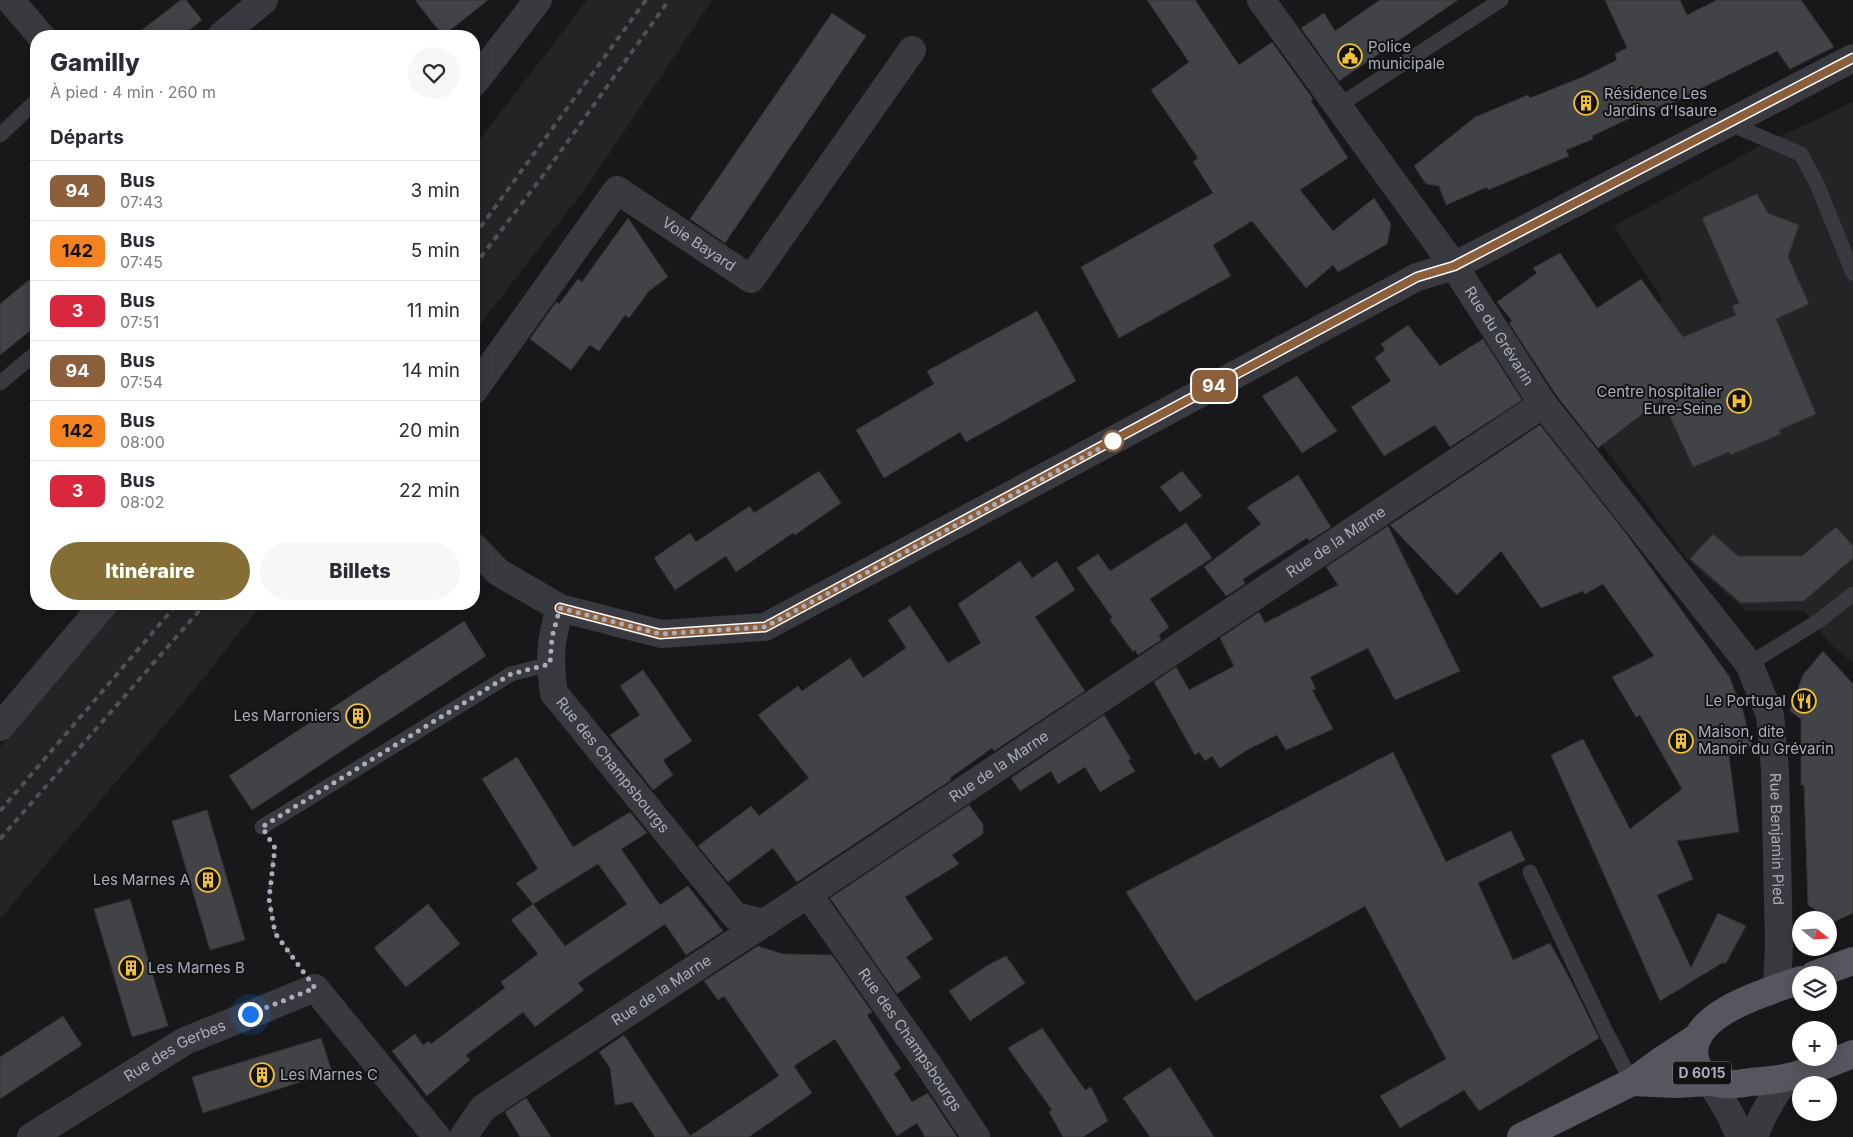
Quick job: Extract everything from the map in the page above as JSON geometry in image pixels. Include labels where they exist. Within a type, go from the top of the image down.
[{"type":"main road","points":[[1837,967],[1853,961]]},
{"type":"main road","name":"D 6015","points":[[1521,1137],[1632,1082],[1696,1038],[1704,1027],[1723,1012],[1745,1000],[1789,984]]},
{"type":"main road","name":"D 6015","points":[[1696,1038],[1695,1059],[1700,1072],[1711,1082]]},
{"type":"main road","name":"D 6015","points":[[1632,1082],[1676,1084],[1711,1082],[1732,1085],[1788,1077],[1853,1054]]},
{"type":"street","points":[[10,0],[36,30]]},
{"type":"street","points":[[228,30],[264,0]]},
{"type":"street","points":[[480,75],[538,0]]},
{"type":"street","name":"Rue du Grévarin","points":[[1261,0],[1454,266],[1543,404],[1749,664]]},
{"type":"street","name":"Voie Bayard","points":[[480,382],[617,190],[751,279],[912,50]]},
{"type":"street","points":[[480,553],[498,572],[560,608],[660,634],[765,627],[1417,277],[1454,266],[1853,58]]},
{"type":"street","name":"Rue de la Marne","points":[[463,1137],[482,1108],[765,923],[1543,404]]},
{"type":"street","name":"Rue des Champsbourgs","points":[[560,608],[552,637],[550,664],[554,693],[735,916],[765,923]]},
{"type":"street","points":[[0,727],[99,610]]},
{"type":"street","name":"Rue Benjamin Pied","points":[[1749,664],[1770,715],[1775,790],[1779,945],[1789,984]]},
{"type":"street","name":"Rue des Champsbourgs","points":[[808,894],[927,1063],[976,1137]]},
{"type":"street","points":[[315,988],[438,1137]]},
{"type":"street","name":"Rue des Gerbes","points":[[30,1137],[185,1041],[315,988]]},
{"type":"street","points":[[1754,1137],[1761,1117],[1788,1077]]},
{"type":"street","points":[[1711,1082],[1731,1116],[1740,1137]]},
{"type":"lane","points":[[1338,106],[1501,0]]},
{"type":"lane","points":[[0,135],[30,107]]},
{"type":"lane","points":[[1728,123],[1801,154],[1817,184],[1853,274]]},
{"type":"lane","points":[[0,383],[30,358]]},
{"type":"lane","points":[[1749,664],[1820,620],[1853,594]]},
{"type":"lane","points":[[262,827],[511,674],[550,664]]},
{"type":"lane","points":[[1530,872],[1606,1032],[1632,1082]]},
{"type":"path","points":[[262,827],[275,848],[269,899],[275,933],[315,988]]},
{"type":"shaded area","points":[[587,0],[712,0],[589,184],[480,324],[480,139]]},
{"type":"shaded area","name":"Centre hospitalier Eure-Seine","points":[[1853,102],[1853,663],[1830,644],[1805,611],[1746,611],[1688,560],[1602,445],[1636,420],[1612,381],[1586,349],[1663,300],[1614,226],[1760,146]]},
{"type":"shaded area","points":[[112,610],[257,610],[195,689],[0,919],[0,747]]},
{"type":"building","points":[[181,0],[186,0],[202,20],[190,30],[142,30]]},
{"type":"building","points":[[415,0],[488,0],[450,30],[438,30]]},
{"type":"building","points":[[1147,0],[1195,0],[1239,65],[1272,42],[1313,99],[1311,101],[1348,158],[1300,190],[1333,231],[1374,198],[1391,224],[1387,244],[1338,272],[1333,265],[1306,288],[1252,221],[1213,245],[1231,276],[1119,338],[1081,267],[1213,193],[1193,162],[1198,158],[1151,90],[1189,62]]},
{"type":"building","name":"Police municipale","points":[[1380,0],[1458,0],[1339,81],[1301,28],[1324,13],[1335,31]]},
{"type":"building","name":"Résidence Les Jardins d'Isaure","points":[[1605,0],[1680,0],[1687,15],[1717,0],[1801,0],[1834,47],[1790,69],[1777,51],[1669,104],[1668,102],[1644,114],[1643,112],[1592,136],[1593,139],[1566,150],[1569,156],[1488,190],[1487,187],[1446,205],[1439,186],[1426,184],[1414,166],[1475,117],[1528,95],[1530,98],[1585,76],[1617,60],[1615,54],[1627,48]]},
{"type":"building","points":[[832,13],[866,36],[725,243],[690,219]]},
{"type":"building","points":[[1757,194],[1768,213],[1799,225],[1788,257],[1809,304],[1776,319],[1816,414],[1779,430],[1781,434],[1730,455],[1729,452],[1693,467],[1662,399],[1598,448],[1556,395],[1509,323],[1512,321],[1497,302],[1537,273],[1533,268],[1560,253],[1597,308],[1641,279],[1683,337],[1736,315],[1732,306],[1739,303],[1702,218]]},
{"type":"building","points":[[628,218],[668,277],[649,291],[629,318],[625,315],[599,351],[590,345],[571,370],[530,339],[556,302],[559,304],[578,279],[582,282]]},
{"type":"building","points":[[30,279],[30,331],[0,355],[0,304]]},
{"type":"building","points":[[1037,311],[1076,381],[966,442],[960,432],[884,478],[856,430],[934,384],[927,371]]},
{"type":"building","points":[[1408,325],[1440,366],[1483,339],[1522,400],[1450,447],[1435,425],[1384,456],[1351,407],[1391,381],[1375,358],[1385,350],[1381,344]]},
{"type":"building","points":[[1297,376],[1337,431],[1302,453],[1262,396]]},
{"type":"building","points":[[1540,425],[1625,532],[1729,676],[1743,711],[1752,746],[1729,756],[1739,832],[1677,841],[1693,879],[1657,895],[1691,968],[1718,913],[1746,926],[1726,963],[1722,963],[1660,1001],[1551,755],[1583,739],[1630,829],[1682,789],[1640,715],[1636,717],[1612,677],[1654,656],[1603,584],[1585,594],[1583,591],[1541,608],[1501,551],[1457,595],[1390,525]]},
{"type":"building","points":[[819,471],[841,503],[736,572],[726,556],[675,590],[654,558],[690,533],[696,542],[750,506],[754,513]]},
{"type":"building","points":[[1182,471],[1202,496],[1180,512],[1160,487]]},
{"type":"building","points":[[1298,475],[1331,527],[1309,541],[1307,538],[1243,579],[1245,584],[1226,596],[1204,567],[1261,524],[1247,507]]},
{"type":"building","points":[[1186,523],[1212,558],[1150,599],[1169,627],[1159,635],[1161,640],[1138,655],[1135,650],[1133,652],[1110,620],[1112,617],[1077,568],[1098,554],[1110,571]]},
{"type":"building","points":[[1388,526],[1460,671],[1395,700],[1368,648],[1310,677],[1316,689],[1312,690],[1333,729],[1286,750],[1277,735],[1247,750],[1220,768],[1212,756],[1205,761],[1199,752],[1195,755],[1154,682],[1176,667],[1189,690],[1234,666],[1220,638],[1259,612],[1265,623],[1338,585],[1326,567]]},
{"type":"building","points":[[1836,527],[1853,546],[1853,558],[1804,601],[1741,603],[1690,559],[1713,534],[1738,556],[1802,556]]},
{"type":"building","points":[[1020,561],[1032,578],[1057,561],[1075,590],[1035,617],[1085,691],[994,751],[992,748],[950,778],[951,780],[797,882],[773,848],[728,882],[698,846],[751,806],[759,816],[809,778],[758,715],[798,686],[802,691],[850,658],[863,678],[906,648],[888,620],[910,606],[948,663],[981,643],[958,604]]},
{"type":"building","name":"Les Marroniers","points":[[464,621],[486,656],[252,810],[229,776]]},
{"type":"building","points":[[1823,651],[1853,684],[1853,913],[1838,920],[1838,911],[1817,911],[1808,905],[1804,785],[1801,785],[1801,719],[1790,711],[1803,675]]},
{"type":"building","points":[[643,670],[692,741],[663,760],[673,775],[653,790],[610,735],[640,715],[620,686]]},
{"type":"building","points":[[1104,715],[1131,759],[1128,760],[1135,771],[1100,792],[1085,767],[1058,784],[1051,771],[1020,791],[1011,778]]},
{"type":"building","points":[[1393,752],[1446,862],[1511,831],[1525,860],[1478,883],[1513,960],[1550,943],[1599,1038],[1479,1111],[1464,1090],[1400,1128],[1380,1096],[1446,1059],[1365,906],[1195,1001],[1126,892]]},
{"type":"building","points":[[517,757],[573,847],[630,812],[647,833],[621,849],[660,905],[688,886],[723,931],[686,955],[665,924],[578,983],[584,990],[535,1027],[523,1012],[466,1055],[470,1060],[427,1096],[392,1051],[415,1034],[423,1045],[429,1041],[431,1044],[505,988],[501,982],[538,954],[511,920],[533,904],[516,883],[538,869],[482,779]],"holes":[[[598,864],[627,904],[565,946],[533,904]]]},
{"type":"building","points":[[969,805],[983,824],[983,834],[952,855],[959,864],[905,897],[933,939],[906,957],[921,977],[897,994],[830,898]]},
{"type":"building","name":"Les Marnes A","points":[[207,810],[245,940],[210,950],[172,821]]},
{"type":"building","name":"Les Marnes B","points":[[130,899],[168,1026],[132,1037],[94,909]]},
{"type":"building","points":[[428,904],[460,944],[406,987],[374,948]]},
{"type":"building","points":[[758,946],[783,954],[832,955],[872,1012],[867,1015],[901,1068],[894,1074],[912,1102],[928,1093],[957,1137],[925,1137],[917,1123],[897,1136],[835,1039],[794,1066],[812,1093],[749,1137],[655,1137],[632,1102],[615,1105],[610,1068],[599,1052],[624,1035],[690,1136],[779,1076],[724,996],[718,1000],[704,981]]},
{"type":"building","points":[[1006,956],[1025,983],[970,1021],[949,991],[988,965]]},
{"type":"building","points":[[63,1016],[82,1045],[0,1099],[0,1057]]},
{"type":"building","points":[[1042,1028],[1085,1090],[1091,1087],[1108,1121],[1083,1137],[1063,1137],[1049,1112],[1052,1110],[1008,1048]]},
{"type":"building","name":"Les Marnes C","points":[[321,1038],[332,1072],[203,1113],[192,1077]]},
{"type":"building","points":[[1170,1067],[1214,1137],[1150,1137],[1123,1098]]},
{"type":"building","points":[[526,1098],[551,1137],[520,1137],[505,1112]]},
{"type":"railway","points":[[480,228],[646,0]]},
{"type":"railway","points":[[480,258],[548,169],[669,0]]},
{"type":"railway","points":[[0,811],[172,610]]},
{"type":"railway","points":[[0,839],[200,610]]},
{"type":"bus line","name":"94","points":[[560,608],[660,634],[765,627],[1417,277],[1454,266],[1853,58]]},
{"type":"place","name":"Police municipale","points":[[1350,56]]},
{"type":"place","name":"Résidence Les Jardins d'Isaure","points":[[1586,103]]},
{"type":"place","name":"Centre hospitalier Eure-Seine","points":[[1739,401]]},
{"type":"place","name":"Le Portugal","points":[[1804,701]]},
{"type":"place","name":"Les Marroniers","points":[[358,716]]},
{"type":"place","name":"Maison, dite Manoir du Grévarin","points":[[1681,741]]},
{"type":"place","name":"Les Marnes A","points":[[208,880]]},
{"type":"place","name":"Les Marnes B","points":[[131,968]]},
{"type":"place","name":"Les Marnes C","points":[[262,1075]]},
{"type":"route","points":[[250,1014],[315,988],[275,933],[269,899],[275,848],[262,827],[511,674],[550,664],[552,637],[560,608],[660,634],[765,627],[1121,437],[1113,441]]}]
